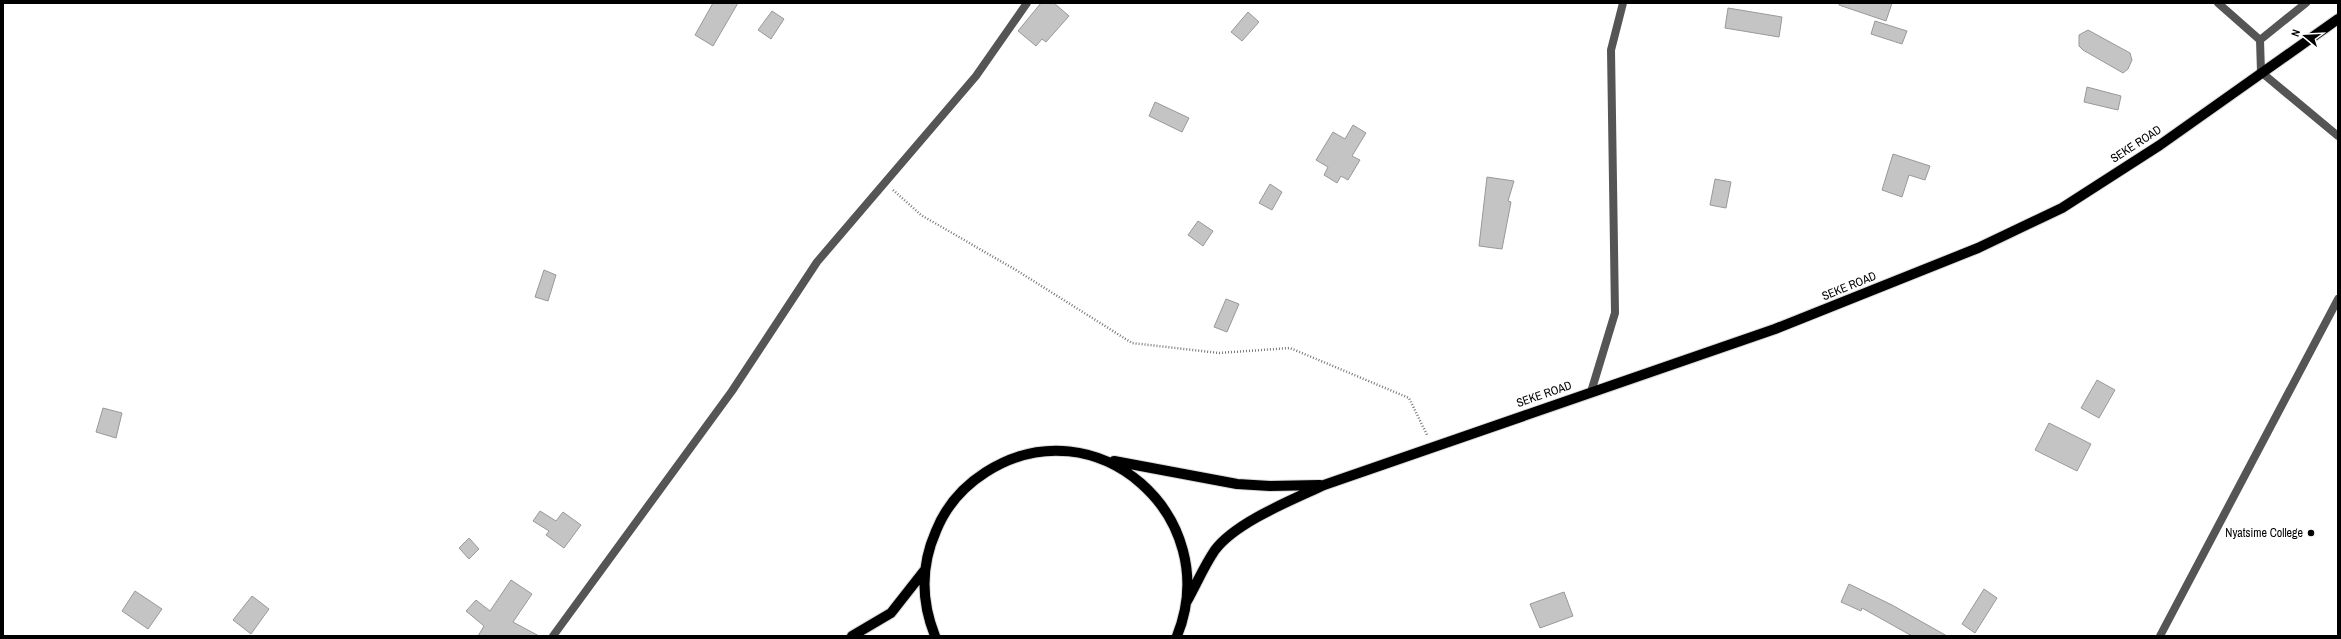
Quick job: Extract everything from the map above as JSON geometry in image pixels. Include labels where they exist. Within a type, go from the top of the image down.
[{"type":"main road","name":"SEKE ROAD","points":[[1324,485],[1433,446],[1775,329],[1978,248],[2062,208],[2160,145],[2261,72],[2338,19]]},
{"type":"main road","points":[[935,636],[929,623],[924,597],[924,571],[930,545],[940,520],[955,498],[975,480],[997,465],[1022,456],[1049,451],[1075,452],[1101,459],[1237,484],[1270,486],[1324,485]]},
{"type":"main road","points":[[1101,459],[1128,472],[1151,491],[1169,515],[1182,542],[1188,571],[1187,601]]},
{"type":"main road","points":[[1177,636],[1187,601],[1215,550],[1229,536],[1277,506],[1324,485]]},
{"type":"main road","points":[[852,636],[891,613],[924,571]]},
{"type":"street","points":[[554,636],[732,391],[817,262],[976,76],[1027,3]]},
{"type":"street","points":[[1591,392],[1615,313],[1611,50],[1623,3]]},
{"type":"street","points":[[2218,3],[2260,40],[2261,72],[2338,136]]},
{"type":"street","points":[[2260,40],[2306,3]]},
{"type":"street","points":[[2160,636],[2338,299]]},
{"type":"path","points":[[885,183],[921,215],[1016,270],[1132,343],[1219,353],[1290,348],[1409,398],[1433,446]]},
{"type":"building","points":[[713,3],[738,3],[713,46],[695,35]]},
{"type":"building","points":[[1041,3],[1054,3],[1069,16],[1046,42],[1042,39],[1036,46],[1018,31]]},
{"type":"building","points":[[1839,3],[1892,3],[1886,21],[1839,5]]},
{"type":"building","points":[[1728,8],[1782,17],[1779,37],[1725,28]]},
{"type":"building","points":[[772,11],[784,19],[771,39],[758,30]]},
{"type":"building","points":[[1248,12],[1259,22],[1242,41],[1231,32]]},
{"type":"building","points":[[1875,21],[1907,31],[1902,44],[1871,34]]},
{"type":"building","points":[[2088,30],[2130,53],[2132,60],[2128,69],[2123,73],[2083,50],[2079,46],[2079,35]]},
{"type":"building","points":[[2087,87],[2121,96],[2118,110],[2084,102]]},
{"type":"building","points":[[1155,102],[1189,118],[1182,132],[1149,116]]},
{"type":"building","points":[[1353,125],[1366,133],[1352,156],[1360,160],[1348,180],[1341,176],[1337,183],[1324,175],[1328,167],[1316,160],[1333,132],[1345,139]]},
{"type":"building","points":[[1893,154],[1930,166],[1925,180],[1909,175],[1902,197],[1882,190]]},
{"type":"building","points":[[1487,177],[1514,181],[1508,201],[1511,202],[1502,249],[1479,246]]},
{"type":"building","points":[[1715,179],[1731,182],[1726,208],[1710,205]]},
{"type":"building","points":[[1270,184],[1282,192],[1272,210],[1259,203]]},
{"type":"building","points":[[1198,221],[1213,231],[1203,246],[1188,235]]},
{"type":"building","points":[[544,270],[556,275],[548,301],[535,297]]},
{"type":"building","points":[[1226,299],[1239,304],[1227,332],[1214,327]]},
{"type":"building","points":[[2097,380],[2115,390],[2099,418],[2081,408]]},
{"type":"building","points":[[103,408],[122,413],[116,438],[96,432]]},
{"type":"building","points":[[2049,423],[2091,444],[2077,471],[2035,450]]},
{"type":"building","points":[[540,511],[556,521],[563,512],[581,525],[564,548],[546,535],[549,531],[533,521]]},
{"type":"building","points":[[469,538],[479,549],[469,559],[459,548]]},
{"type":"building","points":[[511,580],[532,594],[513,622],[539,636],[478,636],[484,626],[466,611],[476,600],[490,611]]},
{"type":"building","points":[[1849,584],[1892,605],[1947,636],[1912,636],[1862,608],[1861,611],[1841,602]]},
{"type":"building","points":[[1984,589],[1997,598],[1975,633],[1962,624]]},
{"type":"building","points":[[135,591],[162,609],[148,629],[122,611]]},
{"type":"building","points":[[1564,592],[1573,616],[1540,628],[1530,604]]},
{"type":"building","points":[[252,596],[269,609],[251,634],[233,620]]},
{"type":"place","name":"Nyatsime College","points":[[2311,533]]}]
